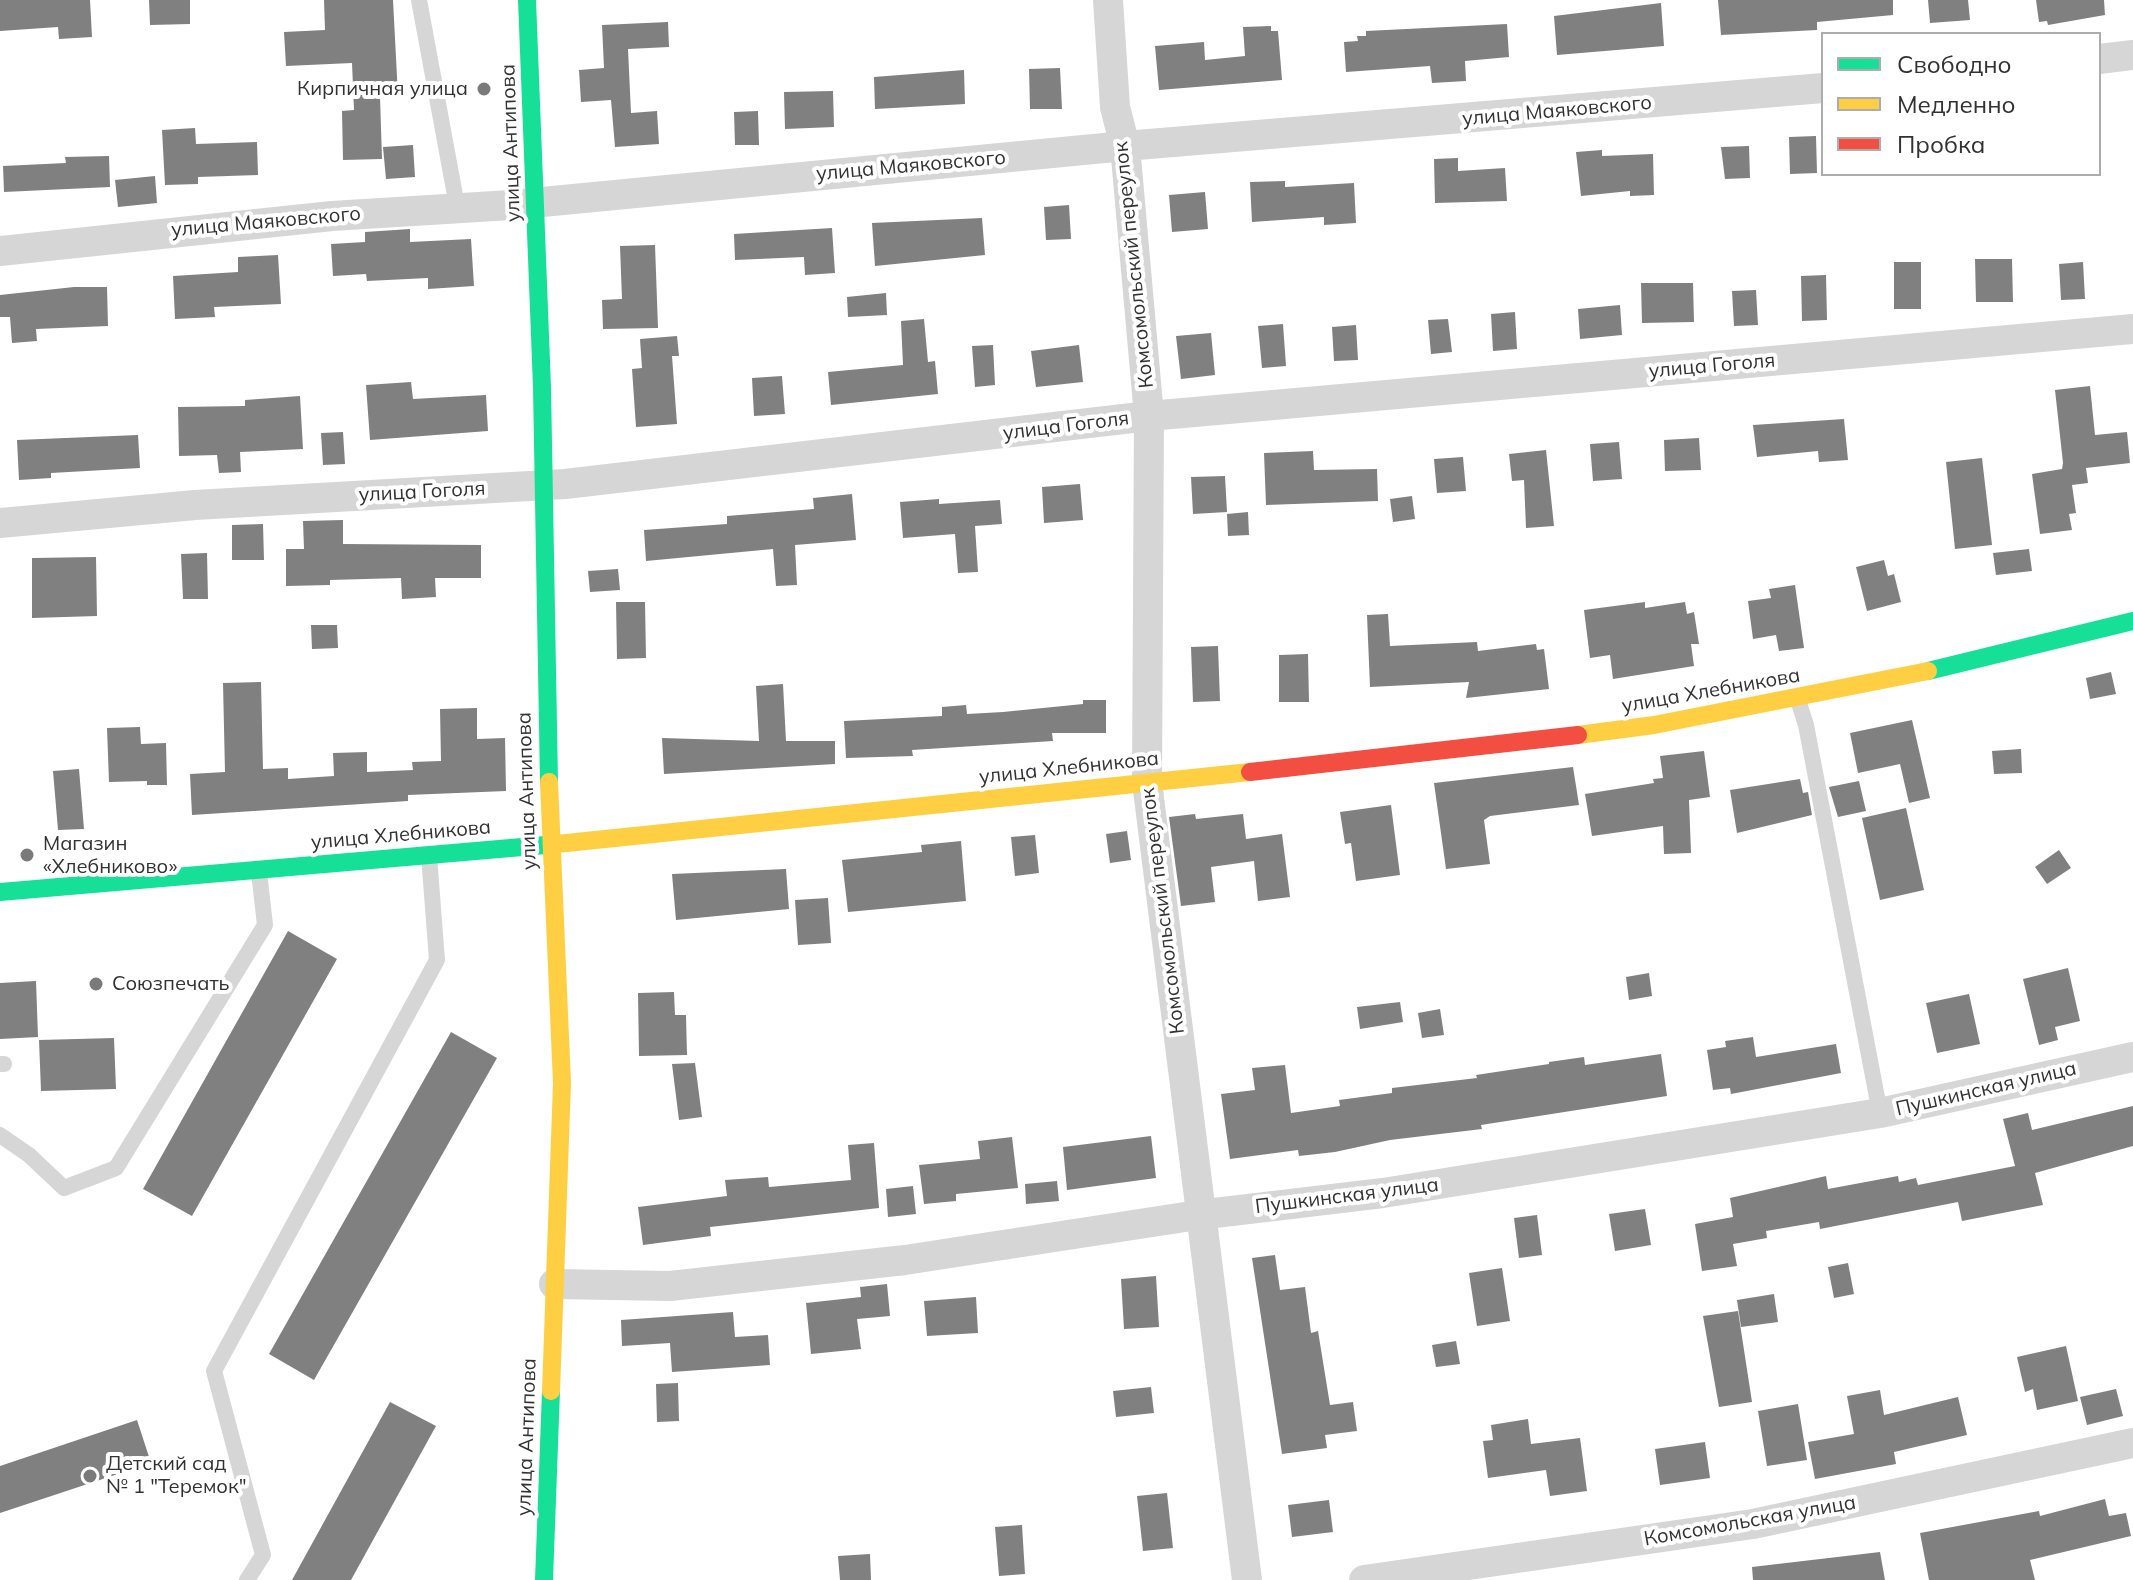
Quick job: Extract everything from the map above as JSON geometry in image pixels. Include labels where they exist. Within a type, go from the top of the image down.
[{"type":"street","name":"улица Антипова","points":[[527,0],[551,845],[562,1083],[544,1580]]},
{"type":"street","name":"Комсомольский переулок","points":[[1108,0],[1115,107],[1125,146],[1149,416],[1147,782],[1198,1215],[1247,1580]]},
{"type":"street","points":[[2101,59],[2133,55]]},
{"type":"street","name":"улица Маяковского","points":[[0,251],[177,230],[535,202],[1125,146],[1821,88]]},
{"type":"street","name":"улица Гоголя","points":[[0,523],[195,505],[543,485],[1149,416],[2133,329]]},
{"type":"street","name":"улица Хлебникова","points":[[0,892],[551,845],[1640,727],[1798,699],[1953,666],[2133,621]]},
{"type":"street","name":"Пушкинская улица","points":[[554,1284],[670,1286],[905,1260],[1198,1215],[1383,1193],[1880,1113],[2133,1057]]},
{"type":"street","name":"Комсомольская улица","points":[[1364,1580],[1753,1524],[2133,1443]]},
{"type":"lane","points":[[419,0],[457,206]]},
{"type":"lane","points":[[1798,699],[1806,725],[1880,1113]]},
{"type":"lane","points":[[247,1580],[263,1555],[214,1371],[437,960],[429,854]]},
{"type":"lane","points":[[0,1135],[29,1155],[64,1188],[116,1168],[265,925],[259,870]]},
{"type":"building","points":[[0,0],[90,0],[92,37],[59,39],[58,27],[0,31]]},
{"type":"building","points":[[149,0],[190,0],[190,24],[150,25]]},
{"type":"building","points":[[324,0],[393,0],[398,96],[380,97],[382,159],[343,160],[342,111],[354,110],[352,63],[286,66],[284,32],[325,30]]},
{"type":"building","points":[[1718,0],[1893,0],[1893,15],[1817,22],[1817,30],[1721,35]]},
{"type":"building","points":[[1928,0],[1968,0],[1970,20],[1930,23]]},
{"type":"building","points":[[2036,0],[2104,0],[2105,15],[2048,25],[2047,21],[2039,22]]},
{"type":"building","points":[[1661,3],[1664,46],[1557,55],[1554,16]]},
{"type":"building","points":[[668,22],[669,47],[628,49],[631,113],[657,111],[659,144],[615,147],[611,100],[581,102],[579,70],[604,68],[602,25]]},
{"type":"building","points":[[1507,24],[1509,57],[1465,61],[1466,81],[1432,83],[1430,66],[1346,72],[1344,42],[1358,41],[1357,36],[1366,36],[1366,31]]},
{"type":"building","points":[[1271,26],[1271,31],[1278,31],[1282,80],[1159,90],[1155,46],[1204,42],[1205,60],[1245,56],[1243,27]]},
{"type":"building","points":[[1060,68],[1062,109],[1030,109],[1029,69]]},
{"type":"building","points":[[964,70],[965,104],[875,109],[874,77]]},
{"type":"building","points":[[833,91],[834,127],[785,129],[784,92]]},
{"type":"building","points":[[758,111],[759,145],[735,145],[734,112]]},
{"type":"building","points":[[195,128],[196,144],[257,142],[258,175],[198,177],[198,184],[165,185],[162,130]]},
{"type":"building","points":[[1816,136],[1817,173],[1790,174],[1789,137]]},
{"type":"building","points":[[413,145],[415,177],[386,179],[383,147]]},
{"type":"building","points":[[1749,146],[1750,178],[1725,179],[1721,147]]},
{"type":"building","points":[[1602,150],[1602,156],[1653,154],[1654,195],[1630,196],[1630,191],[1581,196],[1576,152]]},
{"type":"building","points":[[109,156],[110,187],[4,192],[3,166],[66,163],[65,157]]},
{"type":"building","points":[[1458,158],[1458,171],[1505,168],[1507,201],[1435,203],[1434,159]]},
{"type":"building","points":[[155,176],[157,203],[118,207],[115,180]]},
{"type":"building","points":[[1285,181],[1285,187],[1354,183],[1356,223],[1324,225],[1324,217],[1252,222],[1250,182]]},
{"type":"building","points":[[1205,192],[1208,229],[1172,232],[1169,195]]},
{"type":"building","points":[[1069,205],[1071,239],[1046,240],[1044,207]]},
{"type":"building","points":[[982,218],[985,255],[875,266],[872,223]]},
{"type":"building","points":[[832,228],[835,273],[805,275],[804,257],[735,260],[734,234]]},
{"type":"building","points":[[410,229],[410,242],[471,239],[474,286],[428,289],[428,278],[367,281],[366,274],[333,276],[331,244],[365,242],[365,232]]},
{"type":"building","points":[[655,245],[658,328],[603,329],[602,300],[622,299],[620,246]]},
{"type":"building","points":[[278,255],[281,304],[214,307],[215,317],[175,319],[173,276],[238,272],[238,257]]},
{"type":"building","points":[[1975,259],[2012,259],[2013,302],[1976,302]]},
{"type":"building","points":[[1894,262],[1921,262],[1921,309],[1894,309]]},
{"type":"building","points":[[2083,262],[2085,299],[2061,300],[2059,264]]},
{"type":"building","points":[[1826,275],[1827,320],[1802,321],[1801,276]]},
{"type":"building","points":[[1641,283],[1693,283],[1694,322],[1642,323]]},
{"type":"building","points":[[74,287],[107,287],[108,326],[36,329],[37,341],[12,343],[10,317],[0,317],[0,295]]},
{"type":"building","points":[[1756,290],[1758,325],[1734,326],[1732,291]]},
{"type":"building","points":[[886,293],[887,315],[848,317],[847,297]]},
{"type":"building","points":[[1620,305],[1622,335],[1580,339],[1578,309]]},
{"type":"building","points":[[1515,312],[1517,349],[1493,351],[1491,314]]},
{"type":"building","points":[[924,319],[928,362],[935,361],[938,394],[831,405],[828,372],[903,365],[901,321]]},
{"type":"building","points":[[1448,319],[1452,352],[1431,354],[1428,320]]},
{"type":"building","points":[[1283,324],[1286,366],[1262,368],[1258,326]]},
{"type":"building","points":[[1356,325],[1358,360],[1334,361],[1332,327]]},
{"type":"building","points":[[1211,333],[1215,375],[1181,379],[1176,336]]},
{"type":"building","points":[[677,336],[679,356],[672,356],[677,424],[636,427],[632,369],[642,368],[640,339]]},
{"type":"building","points":[[993,345],[995,385],[975,387],[972,346]]},
{"type":"building","points":[[1079,345],[1083,382],[1036,387],[1031,351]]},
{"type":"building","points":[[782,376],[785,414],[754,416],[752,378]]},
{"type":"building","points":[[411,382],[413,399],[486,395],[488,431],[370,440],[366,385]]},
{"type":"building","points":[[2090,386],[2095,435],[2127,432],[2130,463],[2086,468],[2088,483],[2072,485],[2076,513],[2069,514],[2072,530],[2040,534],[2032,474],[2062,469],[2063,463],[2055,390]]},
{"type":"building","points":[[300,396],[303,449],[240,452],[241,472],[219,473],[217,455],[179,456],[178,407],[245,406],[245,400]]},
{"type":"building","points":[[1844,419],[1848,460],[1819,462],[1818,451],[1757,457],[1753,425]]},
{"type":"building","points":[[343,432],[345,464],[323,465],[321,433]]},
{"type":"building","points":[[138,435],[140,468],[51,473],[51,478],[19,480],[17,440]]},
{"type":"building","points":[[1699,438],[1701,470],[1665,471],[1664,440]]},
{"type":"building","points":[[1619,442],[1622,479],[1593,481],[1590,444]]},
{"type":"building","points":[[1546,450],[1554,526],[1526,528],[1524,480],[1512,481],[1509,454]]},
{"type":"building","points":[[1313,451],[1314,470],[1377,469],[1378,501],[1266,505],[1264,453]]},
{"type":"building","points":[[1463,457],[1466,491],[1437,493],[1434,459]]},
{"type":"building","points":[[1982,458],[1992,545],[1955,549],[1946,462]]},
{"type":"building","points":[[1225,476],[1227,512],[1193,514],[1191,477]]},
{"type":"building","points":[[1080,484],[1083,520],[1044,523],[1042,487]]},
{"type":"building","points":[[852,494],[856,540],[795,545],[797,585],[776,586],[773,549],[646,561],[644,530],[727,524],[727,516],[814,509],[813,498]]},
{"type":"building","points":[[1412,496],[1415,519],[1393,522],[1390,499]]},
{"type":"building","points":[[939,499],[939,504],[1000,500],[1002,524],[975,526],[978,572],[958,573],[955,534],[903,538],[900,502]]},
{"type":"building","points":[[1248,512],[1249,535],[1228,536],[1227,514]]},
{"type":"building","points":[[343,520],[343,544],[481,545],[481,578],[435,578],[436,597],[402,599],[401,578],[330,580],[330,585],[286,586],[286,549],[304,549],[303,521]]},
{"type":"building","points":[[263,524],[264,560],[232,560],[232,525]]},
{"type":"building","points":[[2029,549],[2032,571],[1996,575],[1993,553]]},
{"type":"building","points":[[207,553],[208,599],[183,599],[181,554]]},
{"type":"building","points":[[96,557],[97,616],[32,618],[32,558]]},
{"type":"building","points":[[1884,560],[1888,576],[1894,574],[1901,602],[1867,611],[1856,567]]},
{"type":"building","points":[[618,569],[620,590],[590,592],[588,571]]},
{"type":"building","points":[[1795,585],[1804,648],[1779,651],[1776,635],[1753,639],[1748,601],[1771,598],[1769,589]]},
{"type":"building","points":[[616,602],[645,602],[646,658],[617,659]]},
{"type":"building","points":[[1645,602],[1645,608],[1685,602],[1687,614],[1694,612],[1699,644],[1691,644],[1694,666],[1613,679],[1610,655],[1590,658],[1584,610]]},
{"type":"building","points":[[1388,614],[1390,646],[1477,642],[1478,651],[1536,644],[1537,650],[1544,649],[1549,689],[1466,698],[1469,682],[1370,687],[1367,615]]},
{"type":"building","points":[[311,625],[337,625],[338,648],[312,649]]},
{"type":"building","points":[[1218,646],[1220,701],[1193,702],[1191,647]]},
{"type":"building","points":[[1308,654],[1309,702],[1279,702],[1279,655]]},
{"type":"building","points":[[2111,672],[2116,694],[2090,699],[2086,678]]},
{"type":"building","points":[[261,682],[263,769],[288,768],[288,779],[334,776],[333,753],[367,752],[367,772],[413,770],[412,762],[441,761],[440,709],[477,708],[477,739],[505,738],[506,791],[408,795],[408,801],[192,815],[190,774],[225,772],[223,683]]},
{"type":"building","points":[[783,684],[786,741],[835,741],[835,764],[664,774],[662,738],[759,741],[756,686]]},
{"type":"building","points":[[1083,700],[1106,700],[1106,733],[1052,733],[1053,741],[912,750],[913,756],[846,758],[844,721],[942,716],[942,707],[966,705],[967,714],[1083,704]]},
{"type":"building","points":[[1912,720],[1930,798],[1909,803],[1900,764],[1858,773],[1850,733]]},
{"type":"building","points":[[140,727],[141,744],[166,743],[167,785],[147,785],[147,781],[109,782],[107,728]]},
{"type":"building","points":[[2021,749],[2022,773],[1994,774],[1992,751]]},
{"type":"building","points":[[1704,751],[1710,797],[1689,800],[1691,853],[1664,854],[1663,826],[1592,836],[1585,794],[1654,783],[1653,779],[1663,778],[1660,756]]},
{"type":"building","points":[[1573,767],[1579,805],[1490,816],[1484,820],[1490,864],[1446,869],[1434,783]]},
{"type":"building","points":[[79,769],[84,829],[58,830],[53,771]]},
{"type":"building","points":[[1800,779],[1803,793],[1808,792],[1812,815],[1737,833],[1730,790]]},
{"type":"building","points":[[1859,781],[1866,811],[1838,817],[1829,787]]},
{"type":"building","points":[[1391,805],[1400,875],[1356,881],[1351,843],[1345,844],[1340,812]]},
{"type":"building","points":[[1906,808],[1924,890],[1880,900],[1862,818]]},
{"type":"building","points":[[1195,814],[1196,819],[1243,814],[1246,839],[1282,834],[1290,897],[1258,901],[1254,861],[1211,867],[1215,902],[1181,906],[1169,817]]},
{"type":"building","points":[[1127,831],[1131,860],[1110,863],[1106,834]]},
{"type":"building","points":[[1035,835],[1039,873],[1015,876],[1011,837]]},
{"type":"building","points":[[961,841],[966,901],[848,912],[842,860],[922,852],[921,845]]},
{"type":"building","points":[[2059,850],[2071,868],[2047,884],[2035,867]]},
{"type":"building","points":[[786,869],[789,909],[676,920],[672,874]]},
{"type":"building","points":[[828,898],[831,943],[798,945],[795,900]]},
{"type":"building","points":[[288,931],[337,959],[192,1216],[143,1189]]},
{"type":"building","points":[[2068,968],[2080,1021],[2055,1027],[2058,1040],[2039,1045],[2023,979]]},
{"type":"building","points":[[1649,973],[1652,996],[1629,1000],[1626,977]]},
{"type":"building","points":[[36,981],[38,1037],[0,1039],[0,983]]},
{"type":"building","points":[[674,992],[675,1015],[686,1015],[687,1055],[639,1056],[638,993]]},
{"type":"building","points":[[1969,994],[1980,1044],[1937,1053],[1926,1003]]},
{"type":"building","points":[[1400,1002],[1403,1022],[1360,1029],[1357,1007]]},
{"type":"building","points":[[1440,1009],[1444,1035],[1422,1038],[1418,1013]]},
{"type":"building","points":[[451,1032],[497,1058],[314,1380],[269,1354]]},
{"type":"building","points":[[1753,1037],[1756,1057],[1836,1044],[1841,1073],[1731,1094],[1730,1088],[1713,1090],[1707,1050],[1726,1047],[1725,1041]]},
{"type":"building","points":[[114,1038],[116,1089],[41,1091],[39,1040]]},
{"type":"building","points":[[1661,1054],[1667,1096],[1481,1125],[1482,1129],[1390,1140],[1335,1152],[1299,1156],[1298,1150],[1230,1159],[1221,1094],[1255,1090],[1252,1068],[1285,1065],[1291,1113],[1340,1106],[1339,1100],[1392,1093],[1392,1088],[1477,1078],[1476,1075],[1549,1062],[1584,1057],[1585,1065]]},
{"type":"building","points":[[695,1063],[702,1117],[679,1120],[672,1064]]},
{"type":"building","points":[[2133,1106],[2133,1146],[2035,1173],[2043,1205],[1962,1221],[1958,1202],[1820,1229],[1819,1222],[1766,1231],[1767,1238],[1733,1244],[1737,1266],[1702,1271],[1695,1224],[1733,1217],[1730,1198],[1826,1176],[1828,1189],[1898,1176],[1899,1182],[1916,1178],[1918,1185],[2015,1166],[2003,1119],[2028,1113],[2032,1130]]},
{"type":"building","points":[[1151,1136],[1156,1178],[1067,1190],[1063,1147]]},
{"type":"building","points":[[1012,1137],[1018,1188],[956,1194],[956,1201],[924,1204],[919,1165],[980,1159],[978,1141]]},
{"type":"building","points":[[874,1143],[879,1208],[710,1227],[711,1236],[643,1245],[638,1207],[727,1196],[725,1180],[768,1177],[769,1187],[851,1180],[848,1145]]},
{"type":"building","points":[[1057,1181],[1059,1201],[1026,1204],[1025,1184]]},
{"type":"building","points":[[913,1186],[916,1214],[888,1217],[886,1189]]},
{"type":"building","points":[[1645,1209],[1651,1245],[1615,1251],[1609,1214]]},
{"type":"building","points":[[1537,1215],[1542,1255],[1519,1258],[1514,1218]]},
{"type":"building","points":[[1275,1255],[1280,1290],[1305,1287],[1311,1333],[1318,1331],[1330,1405],[1353,1402],[1357,1431],[1325,1435],[1327,1448],[1282,1454],[1252,1258]]},
{"type":"building","points":[[1848,1263],[1854,1294],[1834,1298],[1828,1267]]},
{"type":"building","points":[[1502,1268],[1510,1321],[1477,1326],[1469,1273]]},
{"type":"building","points":[[1156,1276],[1159,1327],[1124,1329],[1121,1279]]},
{"type":"building","points":[[887,1284],[890,1316],[857,1319],[861,1349],[811,1354],[806,1303],[861,1297],[860,1287]]},
{"type":"building","points":[[1774,1294],[1778,1322],[1741,1327],[1737,1300]]},
{"type":"building","points":[[976,1297],[978,1333],[927,1336],[924,1301]]},
{"type":"building","points":[[1738,1311],[1752,1402],[1719,1407],[1703,1316]]},
{"type":"building","points":[[733,1312],[735,1337],[768,1335],[770,1365],[672,1372],[670,1343],[622,1346],[621,1320]]},
{"type":"building","points":[[1456,1341],[1460,1364],[1436,1367],[1432,1345]]},
{"type":"building","points":[[2066,1346],[2078,1401],[2037,1410],[2033,1389],[2025,1392],[2017,1357]]},
{"type":"building","points":[[678,1383],[679,1421],[657,1422],[656,1384]]},
{"type":"building","points":[[1151,1387],[1154,1413],[1116,1417],[1113,1391]]},
{"type":"building","points":[[2116,1389],[2123,1416],[2087,1425],[2080,1397]]},
{"type":"building","points":[[1880,1390],[1884,1415],[1958,1397],[1967,1435],[1894,1452],[1896,1464],[1815,1479],[1808,1442],[1854,1434],[1847,1396]]},
{"type":"building","points":[[390,1402],[436,1426],[351,1580],[292,1580]]},
{"type":"building","points":[[1798,1404],[1807,1460],[1767,1466],[1758,1411]]},
{"type":"building","points":[[1528,1419],[1531,1444],[1580,1438],[1587,1491],[1550,1496],[1546,1470],[1488,1478],[1483,1441],[1493,1440],[1491,1425]]},
{"type":"building","points":[[137,1420],[151,1463],[0,1513],[0,1466]]},
{"type":"building","points":[[1705,1442],[1710,1478],[1660,1485],[1655,1449]]},
{"type":"building","points":[[1167,1493],[1173,1548],[1143,1551],[1137,1496]]},
{"type":"building","points":[[2105,1499],[2109,1516],[2126,1513],[2131,1536],[2030,1560],[2035,1580],[1929,1580],[1920,1533],[2039,1511],[2040,1516]]},
{"type":"building","points":[[1329,1500],[1333,1532],[1292,1537],[1288,1505]]},
{"type":"building","points":[[1022,1525],[1025,1574],[999,1576],[995,1527]]},
{"type":"building","points":[[1880,1552],[1885,1580],[1753,1580],[1752,1567]]},
{"type":"building","points":[[870,1554],[871,1580],[840,1580],[838,1556]]},
{"type":"traffic: fast","points":[[527,0],[542,387],[549,782]]},
{"type":"traffic: fast","points":[[1928,671],[2133,621]]},
{"type":"traffic: fast","points":[[0,892],[557,844]]},
{"type":"traffic: fast","points":[[544,1580],[551,1391]]},
{"type":"traffic: slow","points":[[1578,735],[1654,725],[1928,671]]},
{"type":"traffic: slow","points":[[557,844],[1250,772]]},
{"type":"traffic: slow","points":[[549,782],[562,1083],[551,1391]]},
{"type":"traffic: jam","points":[[1250,772],[1578,735]]},
{"type":"place","name":"Кирпичная улица","points":[[484,89]]},
{"type":"place","name":"Магазин «Хлебниково»","points":[[27,855]]},
{"type":"place","name":"Союзпечать","points":[[96,984]]},
{"type":"place","name":"Детский сад № 1 \"Теремок\"","points":[[90,1476]]}]
